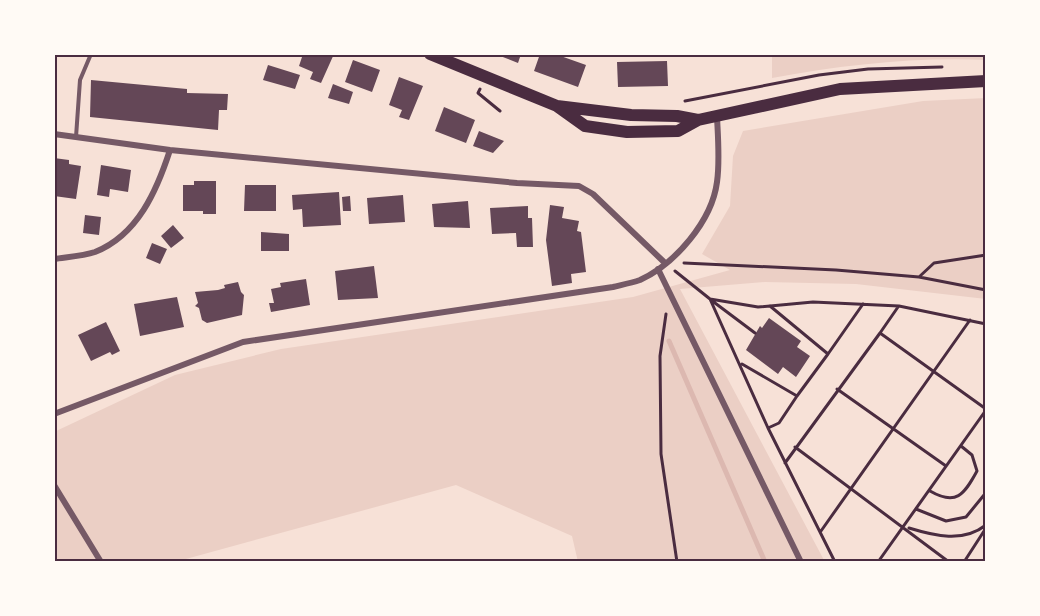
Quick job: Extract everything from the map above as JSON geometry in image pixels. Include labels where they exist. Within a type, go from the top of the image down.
[{"type":"main road","points":[[430,54],[557,106],[585,126],[627,132],[678,131],[698,120]]},
{"type":"main road","points":[[557,106],[631,115],[677,116],[698,120],[840,89],[986,81]]},
{"type":"street","points":[[54,414],[243,342],[613,287],[639,280],[658,269],[691,239],[704,223],[717,182],[717,117]]},
{"type":"street","points":[[54,134],[171,150],[518,183],[579,186],[593,194],[664,262]]},
{"type":"street","points":[[54,259],[94,252],[120,239],[150,201],[171,150]]},
{"type":"street","points":[[658,269],[801,562]]},
{"type":"street","points":[[54,485],[101,562]]},
{"type":"lane","points":[[76,137],[80,80],[91,54]]},
{"type":"path","points":[[676,102],[696,100]]},
{"type":"path","points":[[488,102],[500,111]]},
{"type":"path","points":[[919,277],[934,263],[986,255]]},
{"type":"path","points":[[664,262],[836,270],[919,277],[986,290]]},
{"type":"path","points":[[664,262],[755,333]]},
{"type":"path","points":[[669,288],[660,356],[661,454],[677,562]]},
{"type":"path","points":[[710,299],[758,307],[813,302],[899,306],[986,324]]},
{"type":"path","points":[[710,299],[741,363],[768,428],[835,562]]},
{"type":"path","points":[[768,428],[779,423],[864,304]]},
{"type":"path","points":[[770,306],[828,354]]},
{"type":"path","points":[[785,463],[899,306]]},
{"type":"path","points":[[820,531],[970,320]]},
{"type":"path","points":[[878,562],[905,527],[986,409],[880,333]]},
{"type":"path","points":[[741,363],[797,396]]},
{"type":"path","points":[[837,389],[946,467]]},
{"type":"path","points":[[930,491],[944,499],[956,498],[968,488],[977,471],[972,455],[961,446]]},
{"type":"path","points":[[795,447],[949,562]]},
{"type":"path","points":[[916,509],[946,521],[966,517],[984,495]]},
{"type":"path","points":[[905,527],[953,538],[978,531],[986,526]]},
{"type":"path","points":[[964,562],[986,526]]},
{"type":"shaded area","points":[[772,54],[986,54],[986,60],[879,63],[772,78]]},
{"type":"shaded area","points":[[986,98],[986,299],[856,284],[765,282],[680,289],[825,562],[578,562],[572,536],[456,485],[175,562],[54,562],[54,432],[175,375],[281,349],[633,297],[730,270],[702,254],[730,206],[733,156],[743,131],[923,101]]},
{"type":"building","points":[[303,54],[334,54],[321,83],[310,79],[313,72],[299,66]]},
{"type":"building","points":[[495,54],[521,54],[518,63]]},
{"type":"building","points":[[540,54],[555,54],[586,65],[578,87],[534,71]]},
{"type":"building","points":[[353,60],[380,70],[372,92],[345,82]]},
{"type":"building","points":[[667,61],[668,86],[618,87],[617,62]]},
{"type":"building","points":[[268,65],[300,75],[295,89],[263,80]]},
{"type":"building","points":[[399,77],[423,86],[409,120],[399,117],[402,110],[389,105]]},
{"type":"building","points":[[91,80],[187,89],[187,93],[228,94],[227,110],[219,110],[218,130],[90,117]]},
{"type":"building","points":[[333,84],[353,92],[349,104],[328,98]]},
{"type":"building","points":[[444,107],[475,120],[466,143],[435,131]]},
{"type":"building","points":[[479,131],[504,141],[493,153],[473,146]]},
{"type":"building","points":[[54,158],[69,160],[69,164],[81,166],[76,199],[54,196]]},
{"type":"building","points":[[101,165],[131,170],[128,192],[110,189],[109,197],[97,195]]},
{"type":"building","points":[[194,181],[216,181],[216,214],[203,214],[203,211],[183,211],[183,185],[194,185]]},
{"type":"building","points":[[245,185],[276,185],[276,211],[244,211]]},
{"type":"building","points":[[339,192],[341,225],[303,227],[302,209],[293,210],[292,195]]},
{"type":"building","points":[[403,195],[405,222],[369,224],[367,198]]},
{"type":"building","points":[[350,196],[351,211],[343,211],[342,197]]},
{"type":"building","points":[[468,201],[470,228],[434,227],[432,204]]},
{"type":"building","points":[[550,205],[564,207],[562,218],[579,221],[577,231],[581,232],[586,272],[571,274],[572,283],[552,286],[546,240]]},
{"type":"building","points":[[528,206],[528,218],[532,218],[533,247],[517,247],[516,233],[492,234],[490,208]]},
{"type":"building","points":[[85,215],[101,217],[99,235],[83,233]]},
{"type":"building","points":[[173,225],[184,238],[171,248],[161,236]]},
{"type":"building","points":[[261,232],[289,234],[289,251],[261,251]]},
{"type":"building","points":[[152,243],[167,249],[160,264],[146,258]]},
{"type":"building","points":[[374,266],[378,298],[338,300],[335,271]]},
{"type":"building","points":[[306,279],[310,305],[271,312],[269,303],[274,303],[271,289],[281,287],[280,283]]},
{"type":"building","points":[[238,282],[244,295],[242,315],[207,323],[202,320],[199,308],[195,306],[198,303],[195,292],[218,290],[225,288],[224,285]]},
{"type":"building","points":[[177,297],[184,327],[140,336],[134,304]]},
{"type":"building","points":[[769,318],[801,341],[797,347],[810,356],[796,377],[783,367],[778,374],[746,350],[760,326],[762,328]]},
{"type":"building","points":[[106,322],[120,351],[112,355],[110,352],[91,361],[78,335]]},
{"type":"waterway","points":[[669,341],[765,562]]}]
